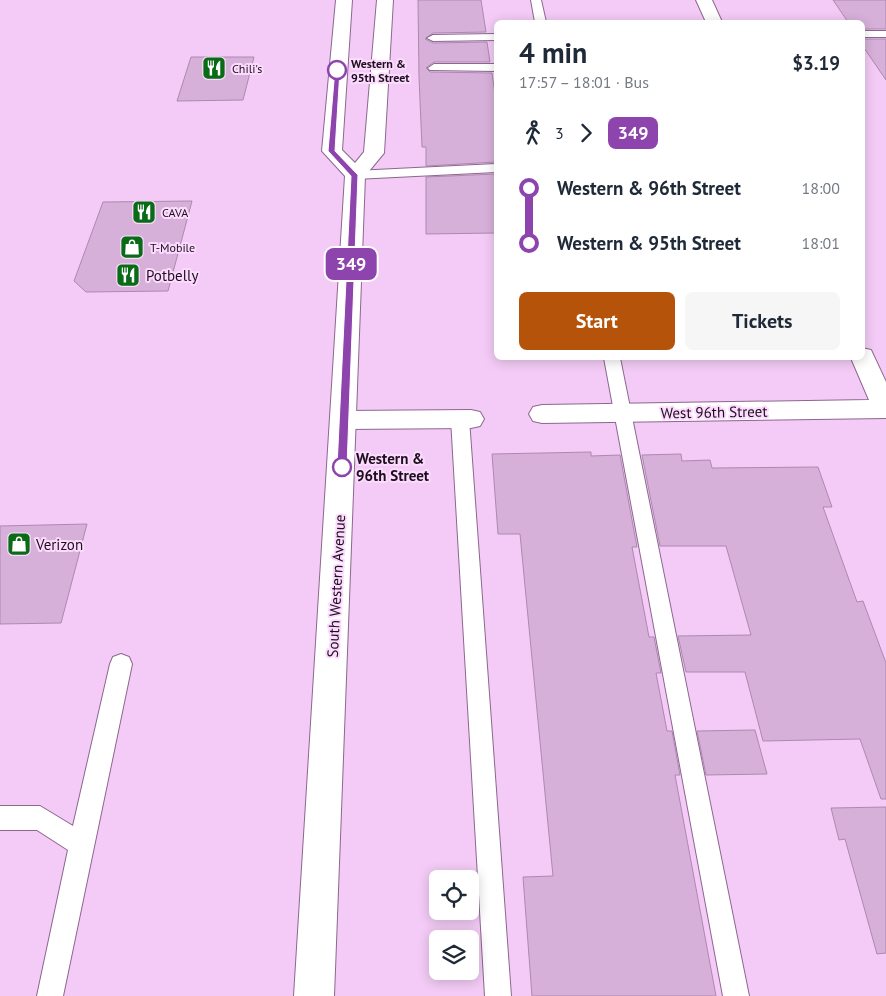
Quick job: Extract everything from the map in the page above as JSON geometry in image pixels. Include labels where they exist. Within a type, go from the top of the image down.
[{"type":"main road","points":[[344,0],[332,151],[355,175],[374,153],[385,0]]},
{"type":"main road","points":[[704,0],[713,20]]},
{"type":"main road","name":"South Western Avenue","points":[[314,996],[355,175]]},
{"type":"main road","points":[[864,360],[886,409]]},
{"type":"main road","name":"West 96th Street","points":[[542,414],[886,409]]},
{"type":"main road","points":[[344,420],[465,419]]},
{"type":"lane","points":[[536,0],[541,20]]},
{"type":"lane","points":[[865,34],[886,34]]},
{"type":"lane","points":[[433,38],[494,37]]},
{"type":"lane","points":[[434,68],[494,68]]},
{"type":"lane","points":[[355,175],[494,168]]},
{"type":"lane","points":[[612,360],[736,996]]},
{"type":"lane","points":[[465,419],[498,996]]},
{"type":"lane","points":[[50,996],[80,845],[121,664]]},
{"type":"lane","points":[[0,818],[40,818],[80,845]]},
{"type":"building","points":[[418,0],[481,0],[486,32],[433,33],[425,39],[433,43],[487,42],[490,62],[434,62],[426,68],[430,72],[492,73],[494,87],[494,162],[426,166],[426,147],[422,147]]},
{"type":"building","points":[[833,0],[886,0],[886,29],[865,29],[865,20],[847,20]]},
{"type":"building","points":[[865,39],[886,39],[886,80],[865,49]]},
{"type":"building","name":"Chili's","points":[[191,57],[254,57],[243,100],[177,101]]},
{"type":"building","points":[[494,174],[494,233],[426,234],[426,177]]},
{"type":"building","points":[[192,201],[168,291],[86,292],[74,281],[103,202]]},
{"type":"building","points":[[591,452],[591,456],[620,455],[637,547],[632,547],[649,637],[654,637],[661,673],[656,673],[667,731],[672,731],[680,775],[675,775],[716,996],[532,996],[523,877],[553,876],[520,534],[498,534],[492,454]]},
{"type":"building","points":[[681,454],[682,461],[710,460],[712,468],[818,467],[832,507],[823,507],[857,602],[863,601],[886,663],[886,799],[881,799],[860,739],[763,741],[745,672],[686,672],[678,636],[751,635],[726,546],[660,546],[642,455]]},
{"type":"building","points":[[87,524],[61,623],[0,624],[0,526]]},
{"type":"building","points":[[755,730],[767,774],[706,775],[697,731]]},
{"type":"building","points":[[886,807],[886,953],[877,954],[845,839],[839,840],[831,808]]},
{"type":"bus line","name":"349","points":[[337,70],[332,151],[355,175],[342,467]]},
{"type":"place","name":"Chili's","points":[[214,68]]},
{"type":"place","name":"Western & 95th Street","points":[[337,70]]},
{"type":"place","name":"CAVA","points":[[144,212]]},
{"type":"place","name":"T-Mobile","points":[[132,247]]},
{"type":"place","name":"Potbelly","points":[[128,275]]},
{"type":"place","name":"Western & 96th Street","points":[[342,467]]},
{"type":"place","name":"Verizon","points":[[19,544]]}]
